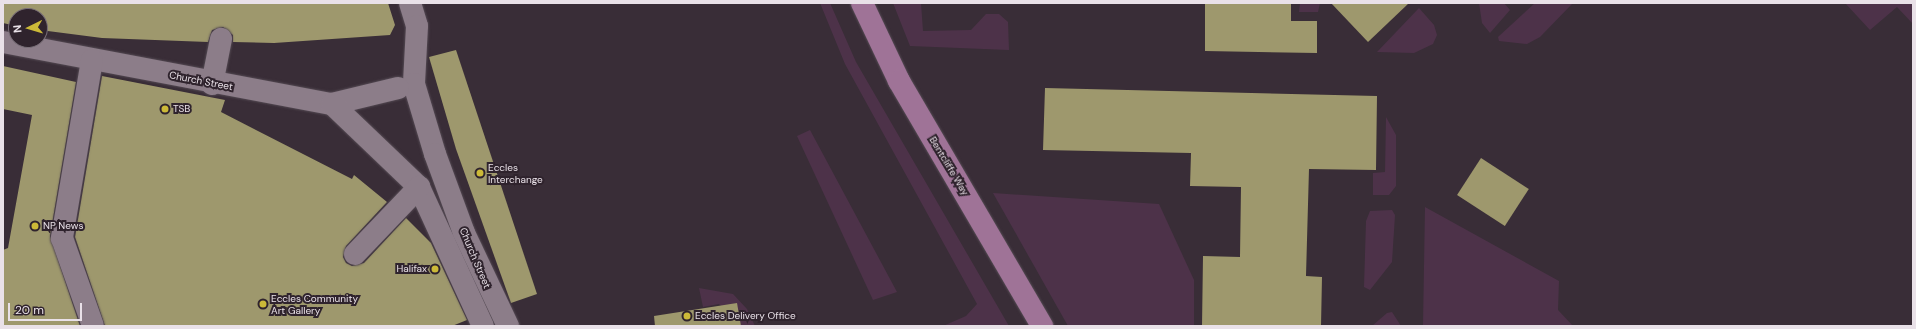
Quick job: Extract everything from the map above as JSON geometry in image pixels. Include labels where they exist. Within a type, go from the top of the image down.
[{"type":"main road","name":"Bentcliffe Way","points":[[862,3],[899,80],[1042,326]]},
{"type":"street","name":"Church Street","points":[[410,3],[417,26],[414,84],[464,233],[508,326]]},
{"type":"street","points":[[212,84],[220,39]]},
{"type":"street","name":"Church Street","points":[[3,42],[212,84],[332,104],[398,88]]},
{"type":"street","points":[[92,60],[62,238],[93,326]]},
{"type":"street","points":[[332,104],[419,187],[483,326]]},
{"type":"street","points":[[355,254],[419,187]]},
{"type":"shaded area","points":[[820,3],[830,3],[856,62],[1009,326],[943,326],[966,316],[977,304],[845,64]]},
{"type":"shaded area","points":[[893,3],[921,3],[923,31],[971,30],[986,14],[999,14],[1008,22],[1009,50],[910,46]]},
{"type":"shaded area","points":[[1300,3],[1320,3],[1318,12],[1299,12]]},
{"type":"shaded area","points":[[1479,3],[1504,3],[1510,10],[1490,33],[1482,23]]},
{"type":"shaded area","points":[[1535,3],[1573,3],[1540,37],[1527,44],[1499,41],[1498,37]]},
{"type":"shaded area","points":[[1845,3],[1913,3],[1913,24],[1897,7],[1870,30]]},
{"type":"shaded area","points":[[1419,8],[1434,25],[1437,35],[1433,44],[1414,53],[1377,52]]},
{"type":"shaded area","points":[[1386,117],[1396,135],[1396,186],[1389,195],[1373,195],[1373,173],[1385,172]]},
{"type":"shaded area","points":[[810,130],[897,292],[873,300],[797,136]]},
{"type":"shaded area","points":[[993,193],[1159,204],[1194,280],[1194,326],[1068,326]]},
{"type":"shaded area","points":[[1425,207],[1559,281],[1558,310],[1573,326],[1423,326]]},
{"type":"shaded area","points":[[1392,210],[1395,215],[1392,262],[1370,290],[1364,287],[1366,221],[1370,211]]},
{"type":"shaded area","points":[[699,288],[733,294],[747,309],[755,326],[741,326],[719,304],[703,307]]},
{"type":"shaded area","points":[[1392,312],[1401,326],[1372,326],[1387,313]]},
{"type":"building","points":[[3,3],[388,3],[395,25],[390,35],[274,43],[233,42],[233,35],[223,27],[212,30],[208,42],[102,38],[48,31],[48,8],[8,8],[8,24],[3,23]]},
{"type":"building","points":[[1205,3],[1291,3],[1291,21],[1317,21],[1317,53],[1205,51]]},
{"type":"building","points":[[1331,3],[1409,3],[1368,42]]},
{"type":"building","name":"Eccles Interchange","points":[[456,50],[537,294],[511,303],[456,149],[429,57]]},
{"type":"building","points":[[3,66],[76,82],[50,236],[80,326],[3,326],[3,250],[8,248],[32,115],[3,109]]},
{"type":"building","points":[[102,76],[225,100],[221,112],[352,179],[354,175],[387,202],[346,246],[343,257],[346,263],[352,266],[364,263],[406,218],[431,243],[467,320],[452,326],[105,326],[75,237]]},
{"type":"building","points":[[1045,88],[1377,96],[1376,170],[1309,169],[1306,276],[1322,277],[1321,326],[1202,326],[1203,256],[1240,257],[1241,187],[1190,186],[1191,153],[1043,150]]},
{"type":"building","points":[[1481,158],[1529,189],[1505,226],[1457,195]]},
{"type":"building","name":"Eccles Delivery Office","points":[[737,303],[741,326],[655,326],[654,316]]},
{"type":"place","name":"TSB","points":[[165,109]]},
{"type":"place","name":"Eccles Interchange","points":[[480,173]]},
{"type":"place","name":"NP News","points":[[35,226]]},
{"type":"place","name":"Halifax","points":[[435,269]]},
{"type":"place","name":"Eccles Community Art Gallery","points":[[263,304]]},
{"type":"place","name":"Eccles Delivery Office","points":[[687,316]]}]
